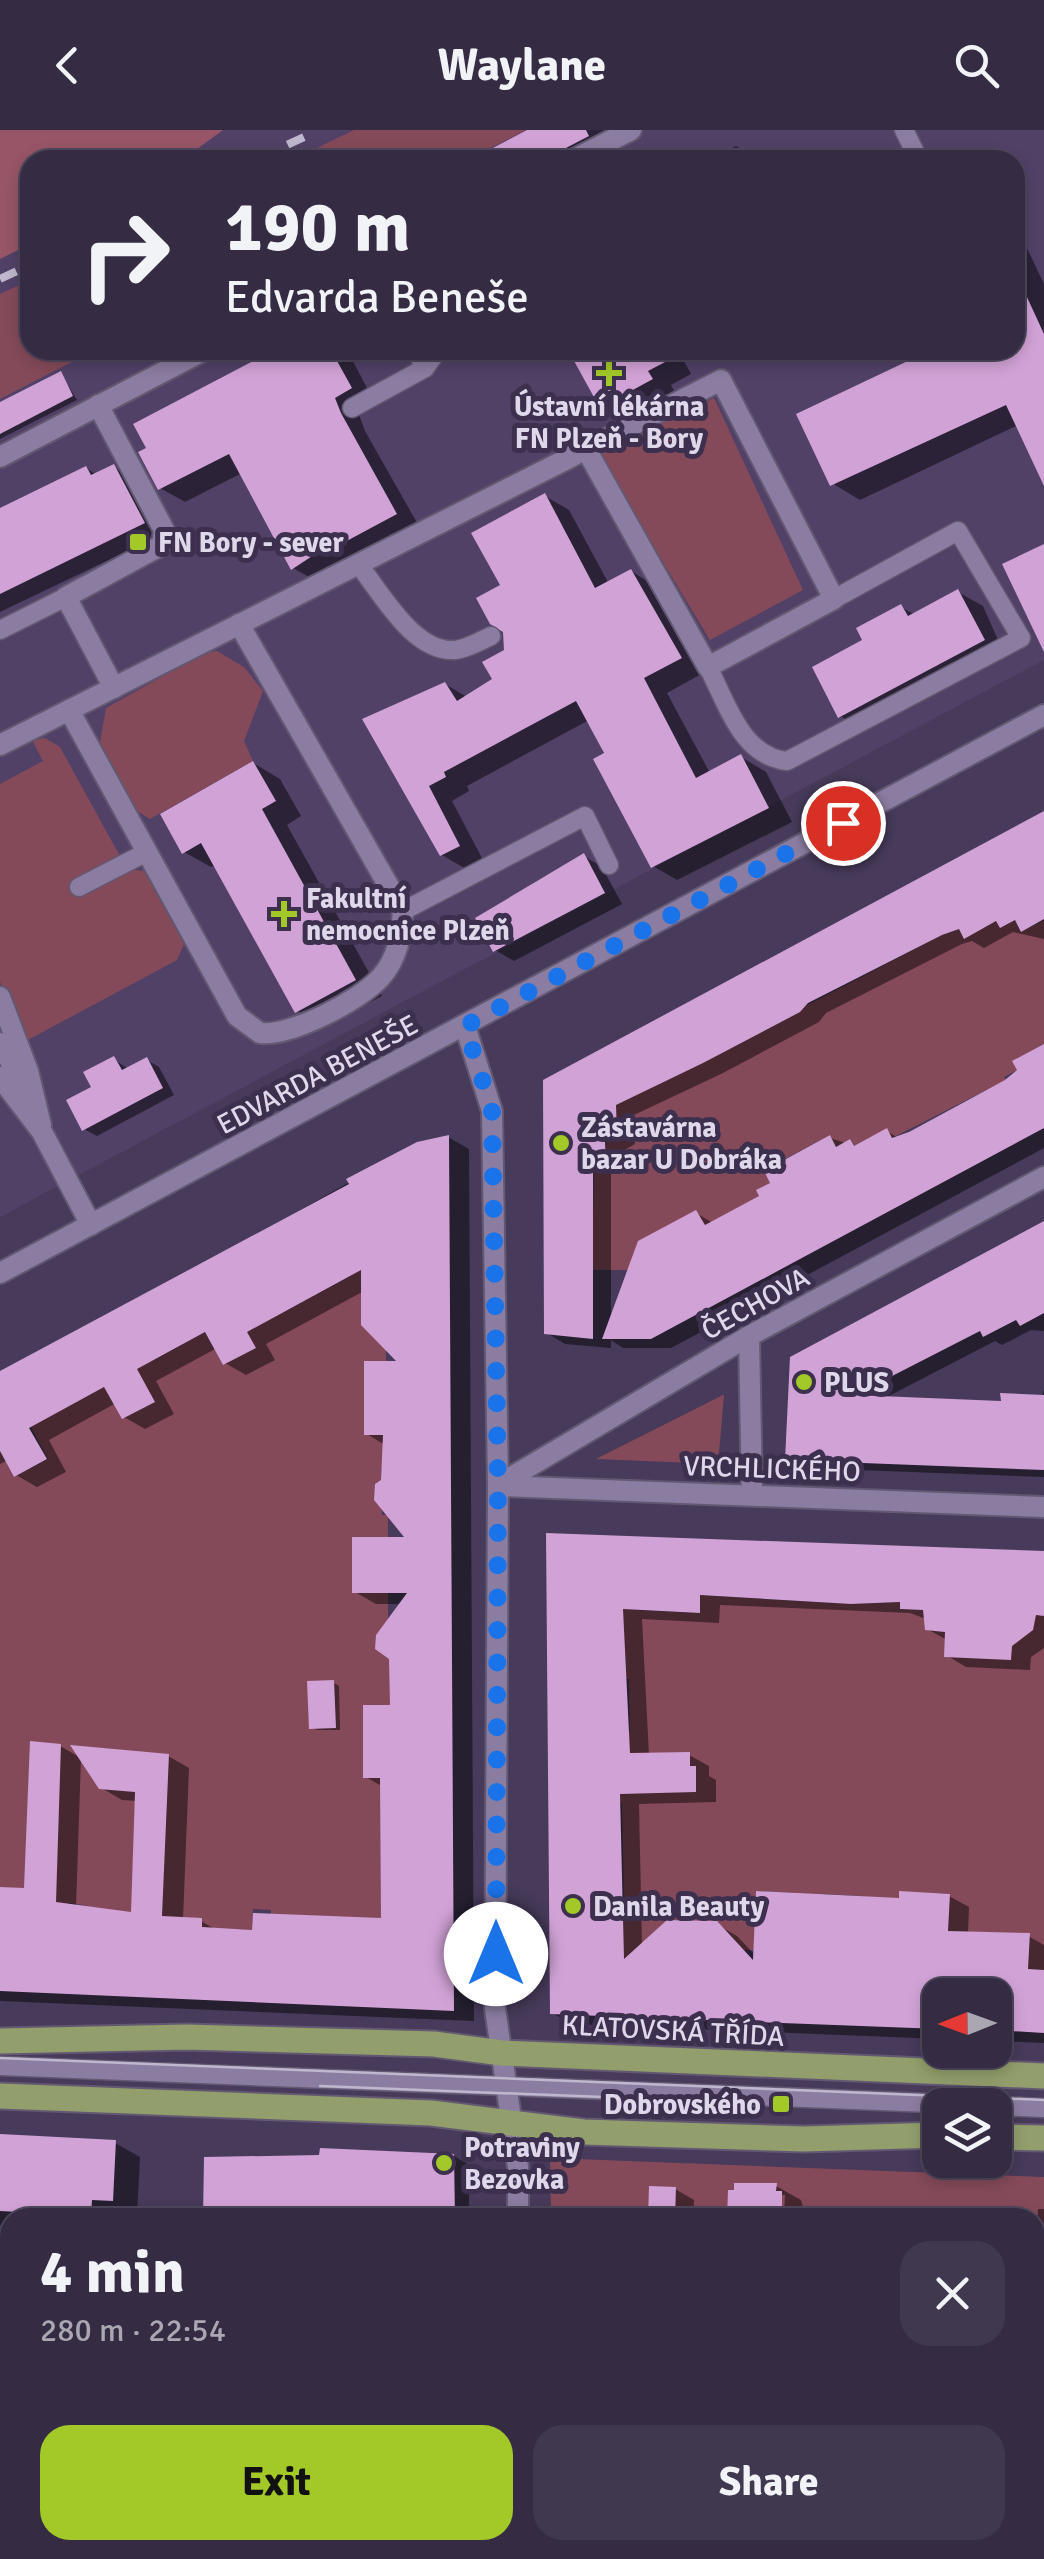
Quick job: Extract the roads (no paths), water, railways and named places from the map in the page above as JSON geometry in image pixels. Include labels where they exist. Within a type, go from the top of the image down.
[{"type":"main road","name":"KLATOVSKÁ TŘÍDA","points":[[0,2041],[186,2037],[434,2044],[502,2052],[1044,2076]]},
{"type":"main road","points":[[0,2096],[431,2112],[584,2132],[804,2139],[922,2136]]},
{"type":"main road","points":[[1012,2137],[1044,2138]]},
{"type":"street","points":[[592,150],[631,130]]},
{"type":"street","points":[[0,456],[186,360]]},
{"type":"street","points":[[0,745],[114,688],[239,624],[586,448],[721,380],[834,598],[708,667],[586,448]]},
{"type":"street","points":[[98,405],[164,530],[162,545],[66,598],[114,688]]},
{"type":"street","points":[[239,624],[403,910]]},
{"type":"street","name":"EDVARDA BENEŠE","points":[[69,710],[237,1016],[260,1033],[293,1031],[379,980],[398,946],[403,910]]},
{"type":"street","name":"EDVARDA BENEŠE","points":[[0,1273],[1044,715]]},
{"type":"street","points":[[0,997],[28,1072],[42,1132]]},
{"type":"street","points":[[465,1026],[492,1110],[498,1486],[495,2008],[512,2123],[517,2208]]},
{"type":"street","points":[[0,1077],[42,1132],[91,1225]]},
{"type":"street","name":"ČECHOVA","points":[[498,1486],[749,1336],[1044,1177]]},
{"type":"street","points":[[749,1336],[752,1495]]},
{"type":"street","name":"VRCHLICKÉHO","points":[[498,1486],[1044,1507]]},
{"type":"lane","points":[[422,360],[426,368]]},
{"type":"lane","points":[[352,408],[426,368],[431,360]]},
{"type":"lane","points":[[708,667],[755,750],[787,761],[1021,638],[958,531],[834,598]]},
{"type":"lane","points":[[358,564],[408,625],[431,646],[454,650],[491,636]]},
{"type":"lane","points":[[0,630],[66,598]]},
{"type":"lane","points":[[403,910],[584,816],[609,865]]},
{"type":"lane","points":[[79,887],[145,852]]},
{"type":"lane","points":[[0,1042],[42,1132]]},
{"type":"lane","points":[[0,2066],[922,2103]]},
{"type":"lane","points":[[1012,2107],[1044,2108]]},
{"type":"tram line","points":[[0,2058],[1044,2100]]},
{"type":"tram line","points":[[320,2086],[654,2099]]},
{"type":"railway","points":[[276,150],[319,130]]},
{"type":"railway","points":[[0,279],[20,270]]},
{"type":"place","name":"Ústavní lékárna FN Plzeň - Bory","points":[[609,373]]},
{"type":"place","name":"FN Bory - sever","points":[[138,542]]},
{"type":"place","name":"Fakultní nemocnice Plzeň","points":[[284,914]]},
{"type":"place","name":"Zástavárna bazar U Dobráka","points":[[561,1143]]},
{"type":"place","name":"PLUS","points":[[804,1382]]},
{"type":"place","name":"Danila Beauty","points":[[573,1906]]},
{"type":"place","name":"Dobrovského","points":[[781,2104]]},
{"type":"place","name":"Potraviny Bezovka","points":[[444,2163]]}]
